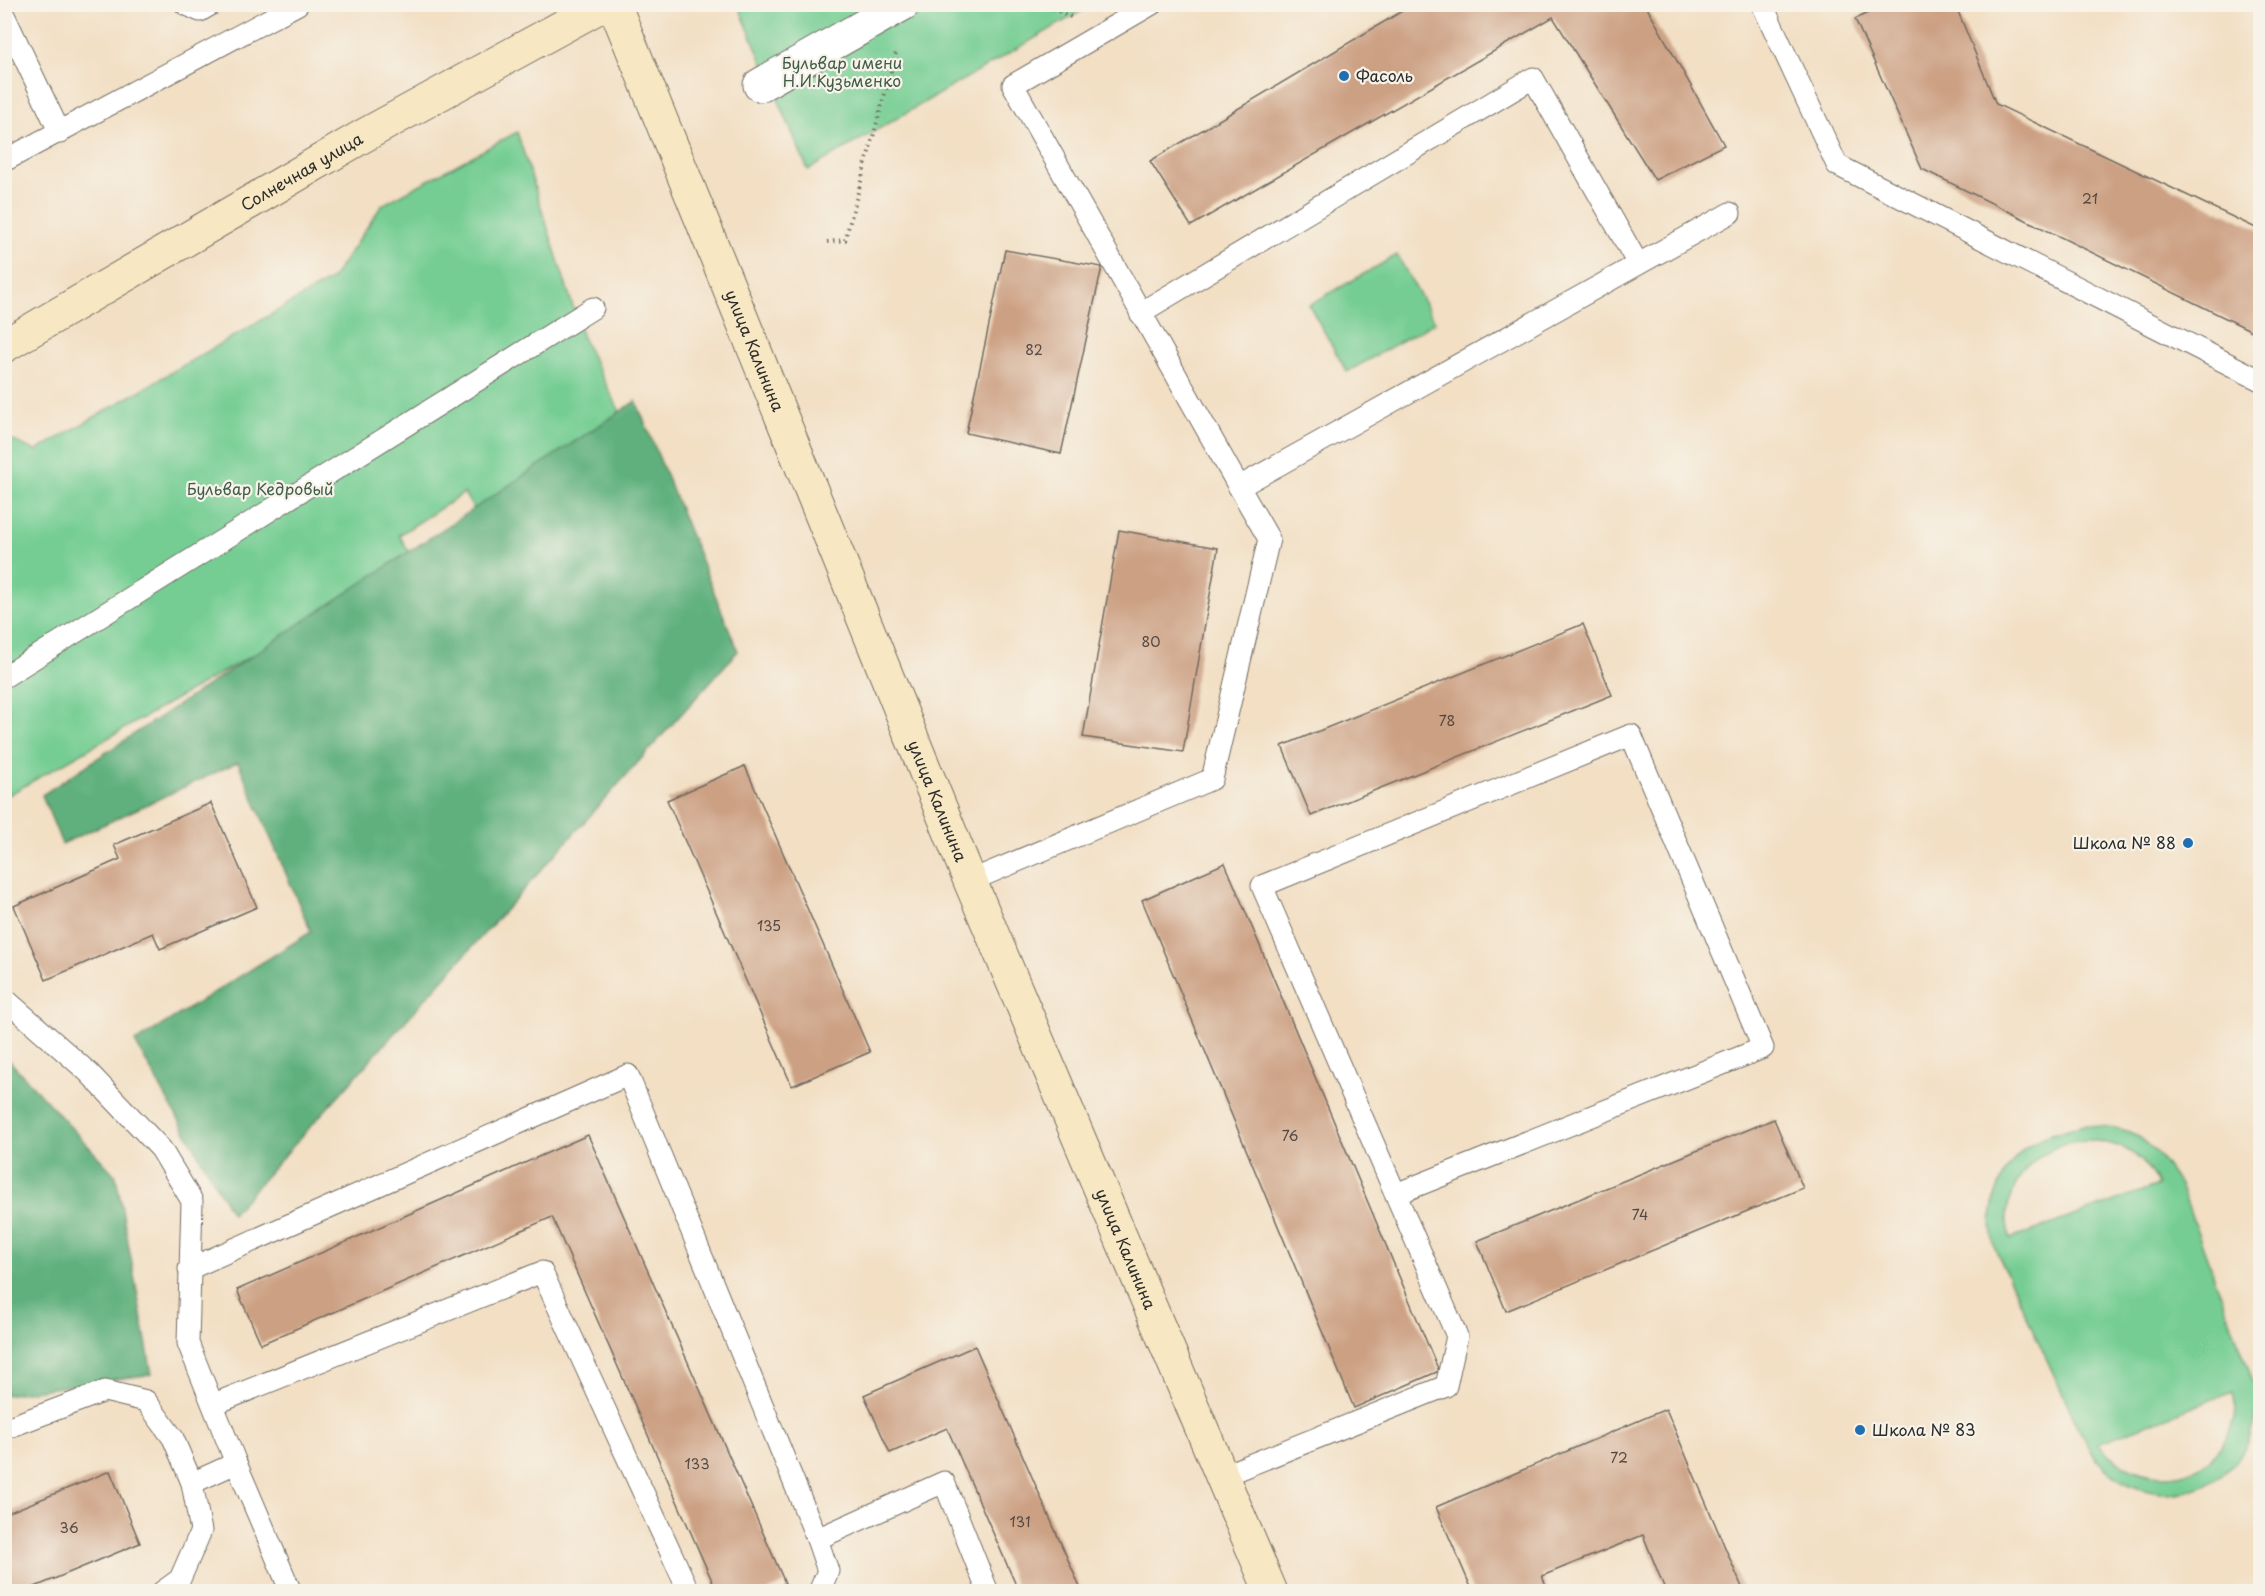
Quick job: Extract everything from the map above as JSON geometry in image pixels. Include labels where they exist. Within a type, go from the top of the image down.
[{"type":"main road","name":"Солнечная улица","points":[[4,346],[363,136],[604,4]]},
{"type":"main road","name":"улица Калинина","points":[[614,4],[970,881],[1271,1592]]},
{"type":"street","points":[[760,85],[903,4]]},
{"type":"lane","points":[[185,4],[200,11],[212,4]]},
{"type":"lane","points":[[4,161],[298,4]]},
{"type":"lane","points":[[970,881],[1212,779],[1269,539],[1013,85],[1152,4]]},
{"type":"lane","points":[[1762,4],[1837,165],[2260,380]]},
{"type":"lane","points":[[4,15],[60,133]]},
{"type":"lane","points":[[1140,313],[1533,78],[1638,264]]},
{"type":"lane","points":[[1239,488],[1730,213]]},
{"type":"lane","points":[[4,677],[594,308]]},
{"type":"lane","points":[[1222,1476],[1446,1386],[1457,1336],[1262,886],[1631,735],[1762,1048],[1396,1194]]},
{"type":"lane","points":[[4,998],[89,1073],[161,1149],[192,1201],[188,1343],[291,1592]]},
{"type":"lane","points":[[189,1269],[628,1075],[817,1539],[828,1571],[819,1592]]},
{"type":"lane","points":[[214,1404],[542,1272],[689,1592]]},
{"type":"lane","points":[[4,1429],[105,1391],[146,1401],[173,1438],[192,1483],[201,1531],[180,1579],[162,1592]]},
{"type":"lane","points":[[192,1483],[236,1463]]},
{"type":"lane","points":[[817,1539],[944,1482],[988,1592]]},
{"type":"path","points":[[827,242],[845,240],[900,38]]},
{"type":"green space","name":"Бульвар имени Н.И.Кузьменко","points":[[738,5],[1092,5],[808,170]]},
{"type":"green space","name":"Бульвар Кедровый","points":[[517,132],[584,341],[642,455],[480,520],[464,493],[399,535],[429,586],[333,615],[249,657],[5,797],[5,437],[36,451],[332,279],[382,205]]},
{"type":"green space","points":[[1397,255],[1435,322],[1347,372],[1309,305]]},
{"type":"green space","points":[[636,401],[738,651],[232,1214],[135,1042],[311,932],[238,762],[62,844],[42,795]]},
{"type":"green space","points":[[4,1055],[116,1176],[152,1374],[5,1395]]},
{"type":"green space","points":[[2084,1125],[2122,1129],[2136,1135],[2151,1147],[2180,1185],[2258,1395],[2253,1429],[2239,1457],[2218,1477],[2193,1490],[2165,1493],[2136,1488],[2110,1472],[2087,1446],[1994,1246],[1991,1226],[1994,1200],[2010,1165],[2026,1147],[2036,1141],[2053,1133]],"holes":[[[2086,1140],[2110,1144],[2129,1151],[2145,1164],[2158,1185],[2011,1239],[2007,1212],[2015,1186],[2023,1174],[2032,1163],[2054,1148],[2070,1142]],[[2233,1392],[2235,1413],[2229,1432],[2222,1445],[2209,1460],[2194,1470],[2177,1475],[2160,1476],[2143,1473],[2126,1466],[2098,1443]]]},
{"type":"building","points":[[1414,4],[1645,4],[1724,145],[1655,180],[1553,17],[1191,226],[1150,161]]},
{"type":"building","points":[[1888,4],[1955,4],[1996,104],[2260,230],[2260,335],[1922,169],[1855,19]]},
{"type":"building","points":[[1005,250],[1102,267],[1061,454],[966,433]]},
{"type":"building","points":[[1119,530],[1218,548],[1183,752],[1083,737]]},
{"type":"building","points":[[1583,624],[1612,695],[1311,816],[1282,746]]},
{"type":"building","points":[[745,766],[870,1052],[792,1086],[667,800]]},
{"type":"building","points":[[211,803],[257,907],[160,949],[153,933],[46,980],[14,906],[120,859],[114,845]]},
{"type":"building","points":[[1225,863],[1439,1371],[1354,1408],[1142,900]]},
{"type":"building","points":[[1774,1119],[1803,1188],[1506,1311],[1477,1241]]},
{"type":"building","points":[[588,1135],[785,1583],[766,1592],[717,1592],[552,1217],[261,1344],[237,1290]]},
{"type":"building","points":[[975,1346],[1082,1592],[1019,1592],[947,1428],[890,1453],[864,1395]]},
{"type":"building","points":[[1666,1409],[1744,1592],[1666,1592],[1643,1535],[1542,1576],[1549,1592],[1473,1592],[1436,1507]]},
{"type":"building","points":[[110,1471],[140,1543],[23,1592],[5,1592],[5,1514]]},
{"type":"place","name":"Фасоль","points":[[1344,76]]},
{"type":"place","name":"Школа № 88","points":[[2188,843]]},
{"type":"place","name":"Школа № 83","points":[[1860,1430]]}]
